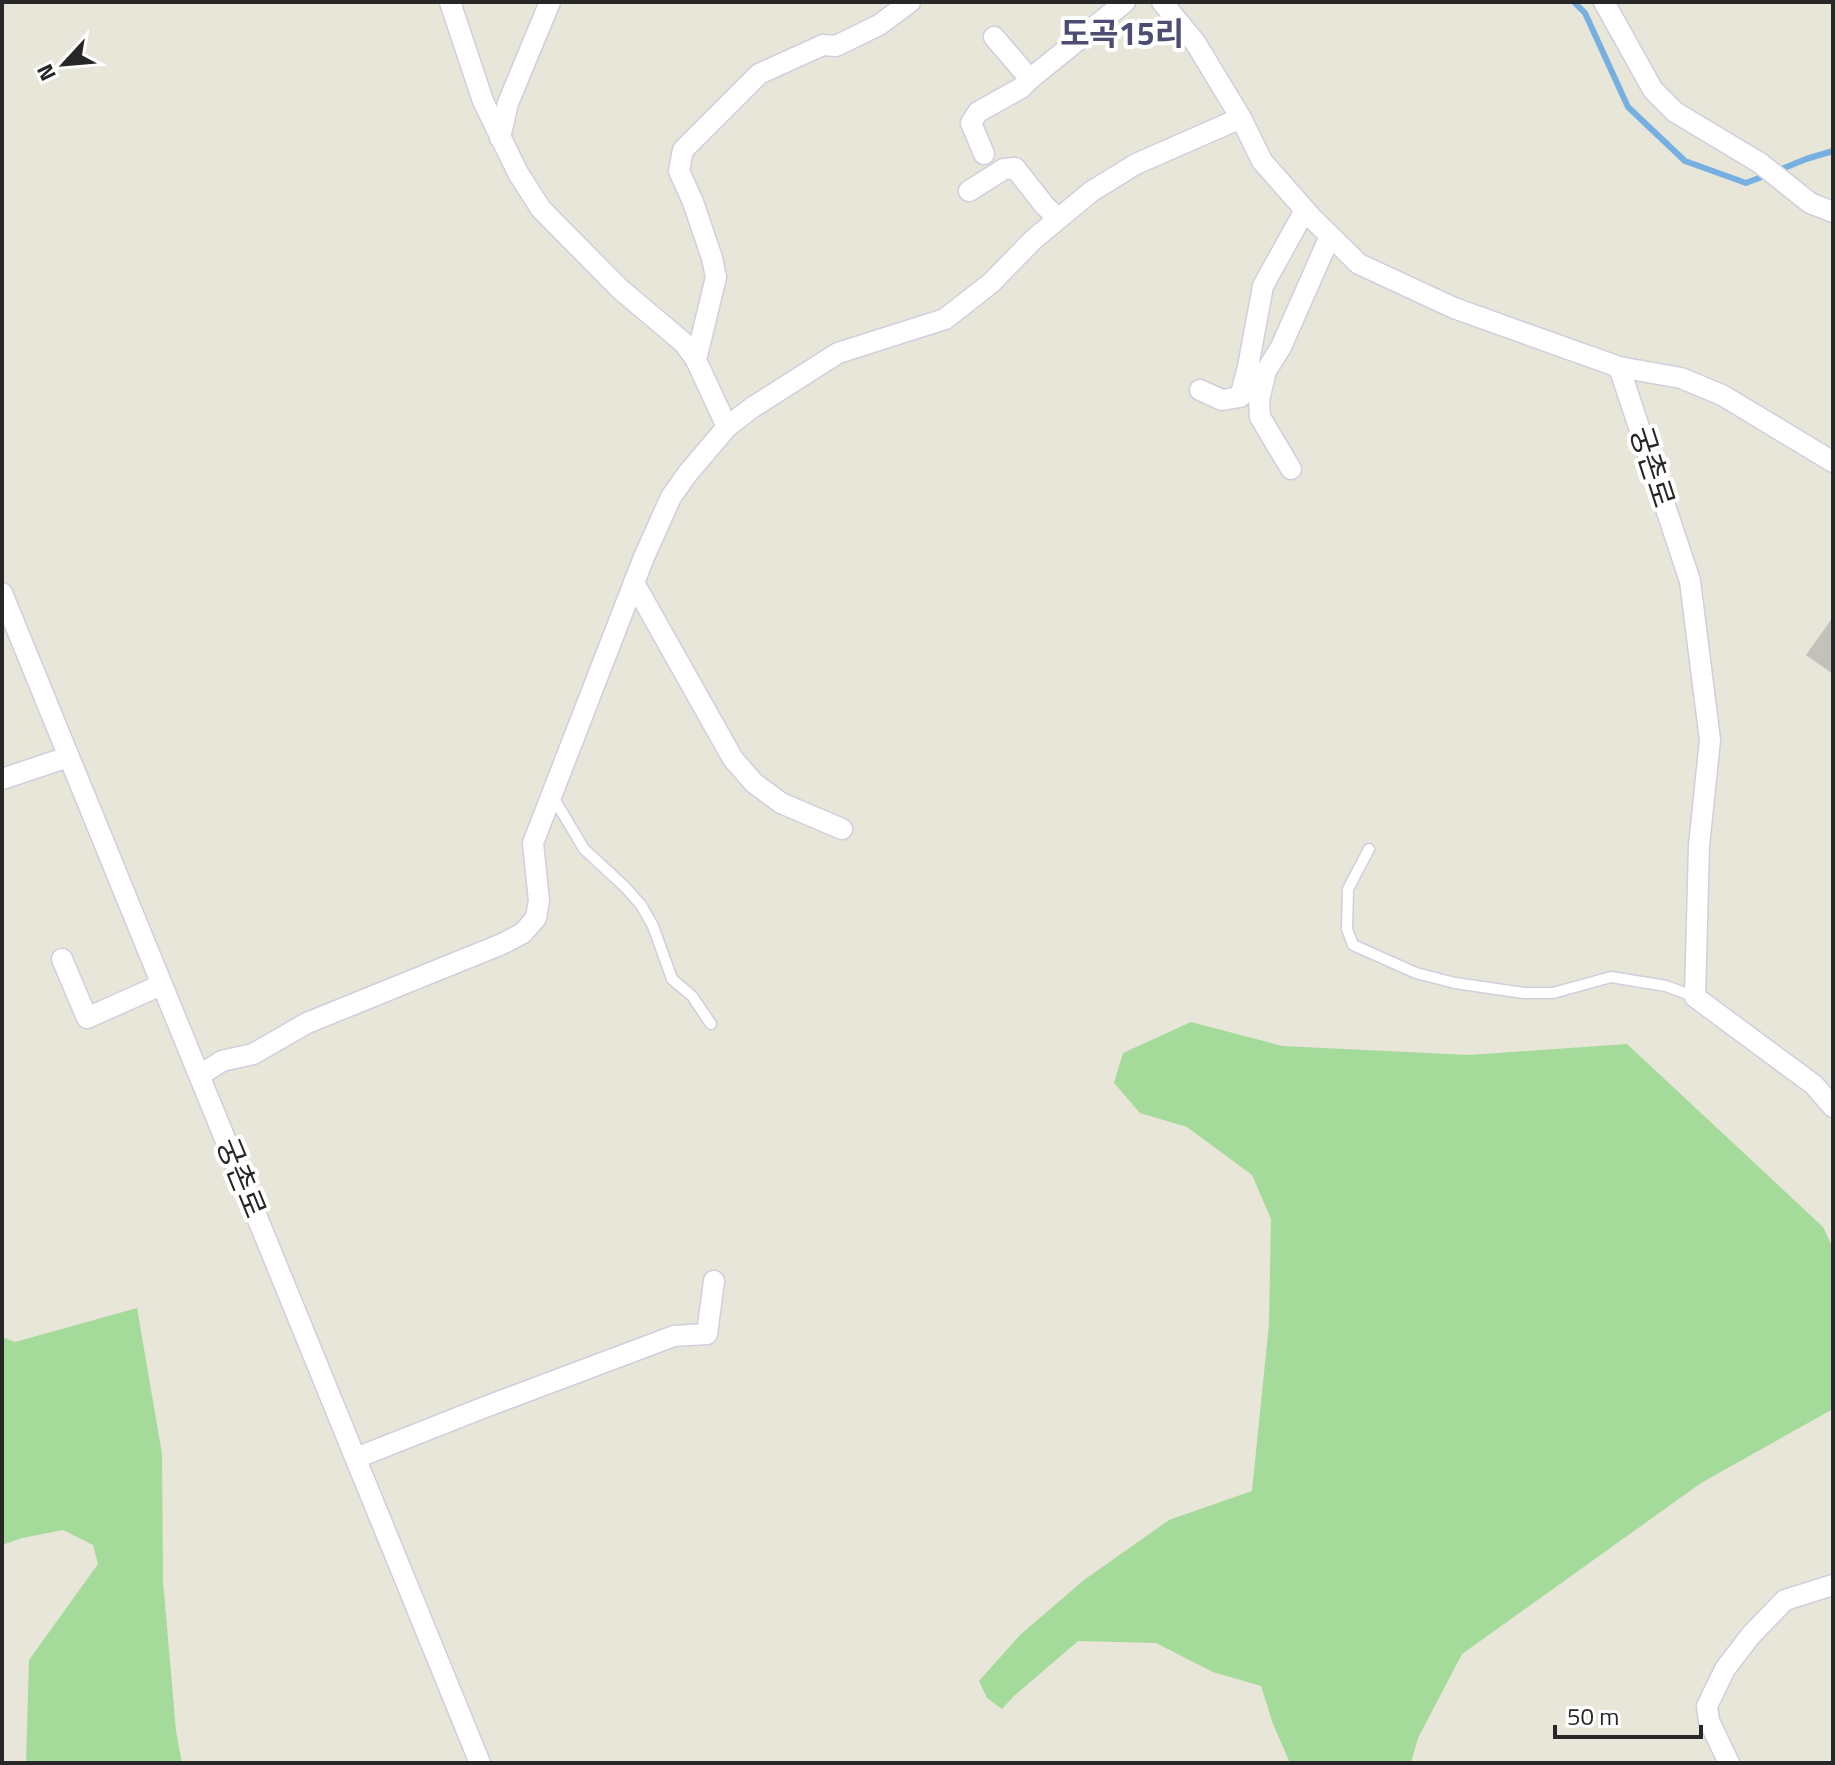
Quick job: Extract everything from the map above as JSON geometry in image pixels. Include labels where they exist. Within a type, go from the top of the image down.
[{"type":"street","points":[[450,2],[483,101],[518,173],[541,209],[620,289],[684,343],[696,360],[727,427]]},
{"type":"street","points":[[500,138],[508,103],[550,2]]},
{"type":"street","points":[[696,360],[716,277],[712,258],[679,171],[683,150],[759,74],[823,45],[836,46],[879,25],[910,2]]},
{"type":"street","points":[[984,154],[971,123],[978,112],[1021,88],[1125,2]]},
{"type":"street","points":[[1162,2],[1195,42],[1241,118],[1262,161],[1359,264],[1454,308],[1619,367],[1681,378],[1722,395],[1833,462]]},
{"type":"street","points":[[1604,2],[1653,90],[1675,112],[1760,163],[1810,203],[1833,212]]},
{"type":"street","points":[[994,37],[1030,79]]},
{"type":"street","points":[[200,1075],[222,1061],[253,1054],[307,1023],[502,944],[523,933],[536,918],[539,901],[533,843],[634,583],[671,497],[727,427],[838,353],[945,319],[991,283],[1058,218],[1092,191],[1136,164],[1241,118]]},
{"type":"street","points":[[969,191],[1004,169],[1015,168],[1058,218]]},
{"type":"street","points":[[1200,390],[1222,400],[1240,397],[1263,286],[1305,210]]},
{"type":"street","points":[[1291,469],[1260,417],[1259,400],[1266,371],[1281,347],[1330,236]]},
{"type":"street","name":"궁촌로","points":[[1619,367],[1690,581],[1710,740],[1699,846],[1695,997]]},
{"type":"street","points":[[634,583],[733,759],[754,783],[781,803],[842,829]]},
{"type":"street","name":"궁촌로","points":[[2,593],[480,1763]]},
{"type":"street","points":[[2,779],[68,757]]},
{"type":"street","points":[[62,959],[87,1018],[161,985]]},
{"type":"street","points":[[1695,997],[1814,1085],[1833,1107]]},
{"type":"street","points":[[356,1458],[674,1336],[707,1334],[714,1281]]},
{"type":"street","points":[[1729,1763],[1709,1721],[1707,1706],[1725,1669],[1751,1635],[1785,1600],[1833,1585]]},
{"type":"lane","points":[[552,795],[584,849],[641,905],[653,926],[672,979],[692,996],[711,1024]]},
{"type":"lane","points":[[1369,849],[1348,889],[1347,929],[1353,945],[1416,973],[1469,985],[1524,993],[1553,993],[1611,977],[1666,986],[1695,997]]},
{"type":"green space","points":[[1191,1022],[1282,1046],[1469,1055],[1627,1044],[1823,1227],[1833,1248],[1833,1409],[1701,1483],[1462,1654],[1418,1738],[1411,1763],[1290,1763],[1261,1686],[1213,1672],[1156,1643],[1078,1641],[1002,1709],[987,1698],[979,1681],[1020,1635],[1084,1580],[1169,1520],[1252,1491],[1269,1324],[1271,1219],[1252,1175],[1187,1127],[1140,1113],[1114,1083],[1123,1053]]},
{"type":"green space","points":[[137,1308],[162,1454],[163,1581],[176,1731],[182,1763],[26,1763],[29,1660],[98,1564],[93,1545],[63,1530],[2,1545],[2,1337],[15,1342]]},
{"type":"building","points":[[1833,617],[1833,674],[1806,655]]},
{"type":"waterway","points":[[1574,2],[1585,13],[1628,107],[1685,161],[1746,183],[1767,175]]},
{"type":"waterway","points":[[1777,171],[1833,151]]},
{"type":"district","name":"도곡15리","points":[[1122,34]]}]
